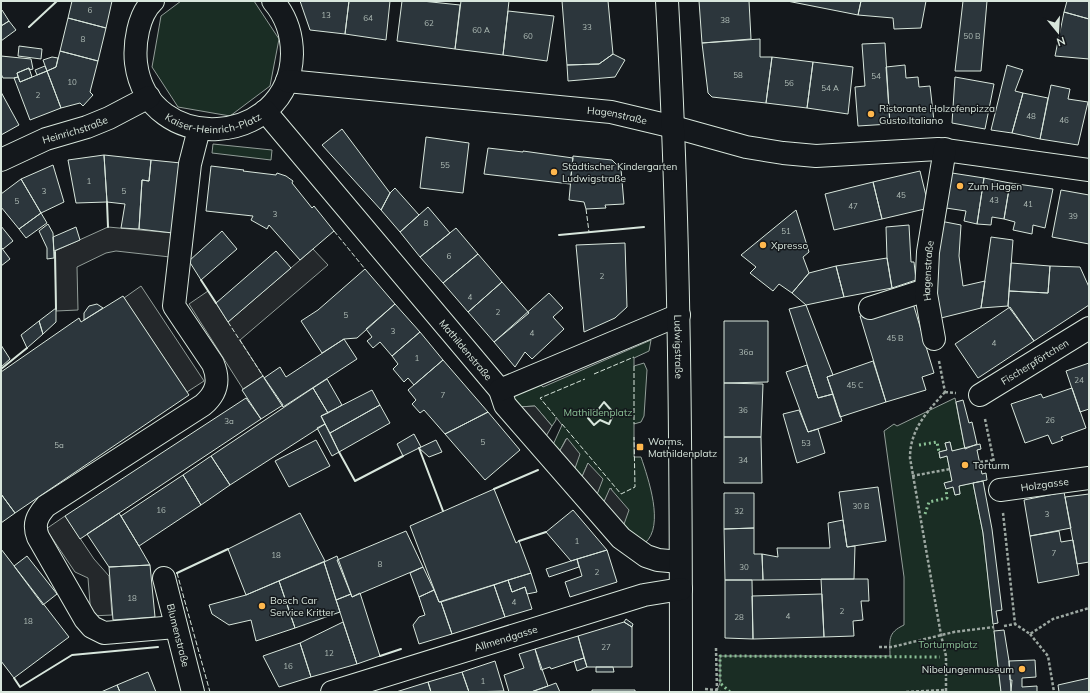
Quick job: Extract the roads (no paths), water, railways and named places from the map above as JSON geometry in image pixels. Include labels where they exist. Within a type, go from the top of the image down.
[{"type":"street","name":"Kaiser-Heinrich-Platz","points":[[153,1],[139,25],[134,50],[138,75],[149,97],[162,112],[180,123],[199,129],[222,130],[244,124],[265,111],[277,97],[287,81],[292,63],[292,45],[288,27],[281,10],[273,1]]},
{"type":"street","name":"Ludwigstraße","points":[[667,1],[674,127],[679,316],[681,692]]},
{"type":"street","name":"Hagenstraße","points":[[287,81],[611,112],[674,127],[746,147],[816,156],[945,149],[1089,170]]},
{"type":"street","name":"Heinrichstraße","points":[[1,160],[40,141],[87,127],[109,118],[149,97]]},
{"type":"street","name":"Mathildenstraße","points":[[265,111],[500,390],[506,405],[621,538],[646,556],[658,560],[680,562]]},
{"type":"street","points":[[176,627],[104,633],[92,627],[85,619],[35,530],[36,521],[39,514],[46,506],[203,405],[212,397],[217,386],[218,375],[213,364],[174,306],[190,164],[199,129]]},
{"type":"street","name":"Hagenstraße","points":[[934,339],[926,290],[928,252],[945,149]]},
{"type":"street","points":[[870,308],[926,290]]},
{"type":"street","points":[[500,390],[679,316]]},
{"type":"street","name":"Fischerpförtchen","points":[[980,395],[1089,328]]},
{"type":"street","name":"Holzgasse","points":[[1000,490],[1089,478]]},
{"type":"street","name":"Blumenstraße","points":[[164,578],[192,692]]},
{"type":"street","name":"Allmendgasse","points":[[332,692],[644,595],[681,589]]},
{"type":"place","name":"Ristorante Holzofenpizza Gusto Italiano","points":[[871,114]]},
{"type":"place","name":"Städtischer Kindergarten Ludwigstraße","points":[[554,172]]},
{"type":"place","name":"Zum Hagen","points":[[960,186]]},
{"type":"place","name":"Xpresso","points":[[763,245]]},
{"type":"place","name":"Worms, Mathildenplatz","points":[[640,447]]},
{"type":"place","name":"Torturm","points":[[965,465]]},
{"type":"place","name":"Bosch Car Service Kritter","points":[[262,606]]},
{"type":"place","name":"Nibelungenmuseum","points":[[1022,669]]},
{"type":"park label","name":"Mathildenplatz","points":[[598,412]]},
{"type":"park label","name":"Torturmplatz","points":[[948,644]]}]
